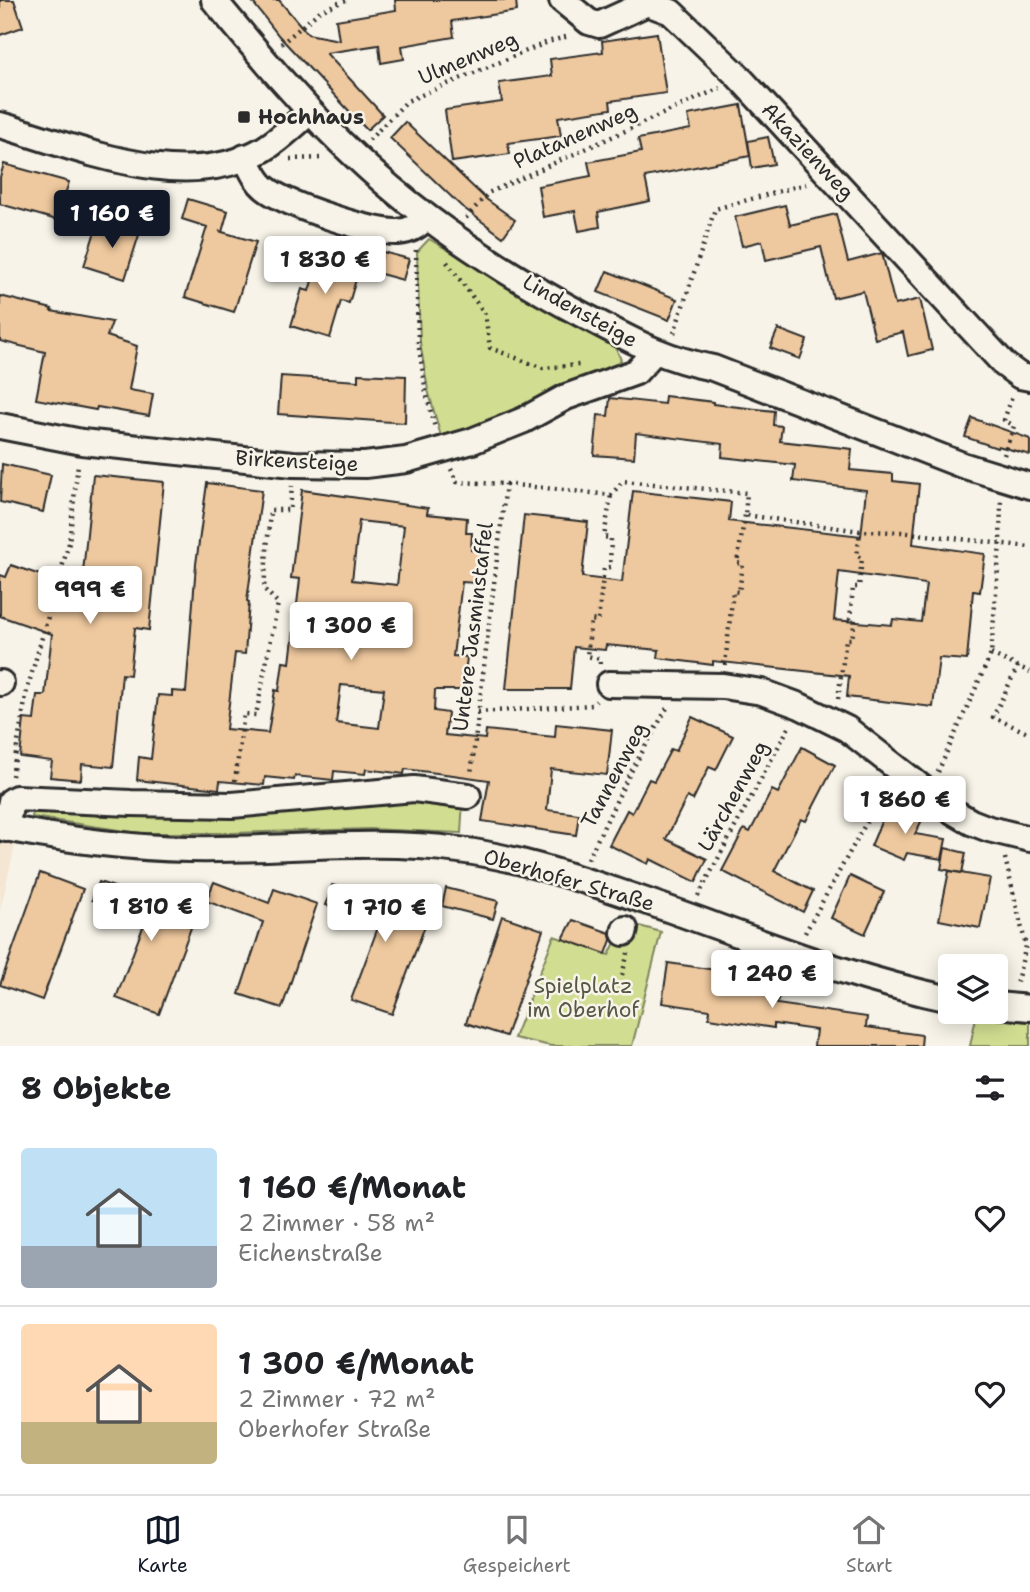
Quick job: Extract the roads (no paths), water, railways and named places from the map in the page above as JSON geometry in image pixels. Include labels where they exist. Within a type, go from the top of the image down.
[{"type":"street","name":"Lindensteige","points":[[214,0],[310,112],[350,152],[426,217],[539,292],[663,345],[680,361],[713,368],[962,465],[1030,486]]},
{"type":"street","name":"Akazienweg","points":[[562,0],[589,22],[599,25],[647,3],[671,12],[737,75],[1023,382]]},
{"type":"street","points":[[0,125],[149,167],[211,166],[254,153],[310,112]]},
{"type":"street","points":[[254,153],[258,181],[266,189],[343,222],[383,232],[401,232],[420,225],[426,217]]},
{"type":"street","name":"Birkensteige","points":[[0,426],[82,442],[293,464],[365,466],[406,460],[472,441],[524,420],[566,397],[636,372],[663,345]]},
{"type":"street","points":[[604,675],[762,692],[800,706],[847,729],[949,809],[971,822],[1030,839]]},
{"type":"street","name":"Oberhofer Straße","points":[[468,796],[415,789],[232,805],[16,797],[11,801],[3,828],[70,839],[188,849],[343,845],[460,850],[578,878],[818,964],[938,996]]},
{"type":"place","name":"Hochhaus","points":[[244,117]]},
{"type":"park label","name":"Spielplatz im Oberhof","points":[[583,998]]}]
